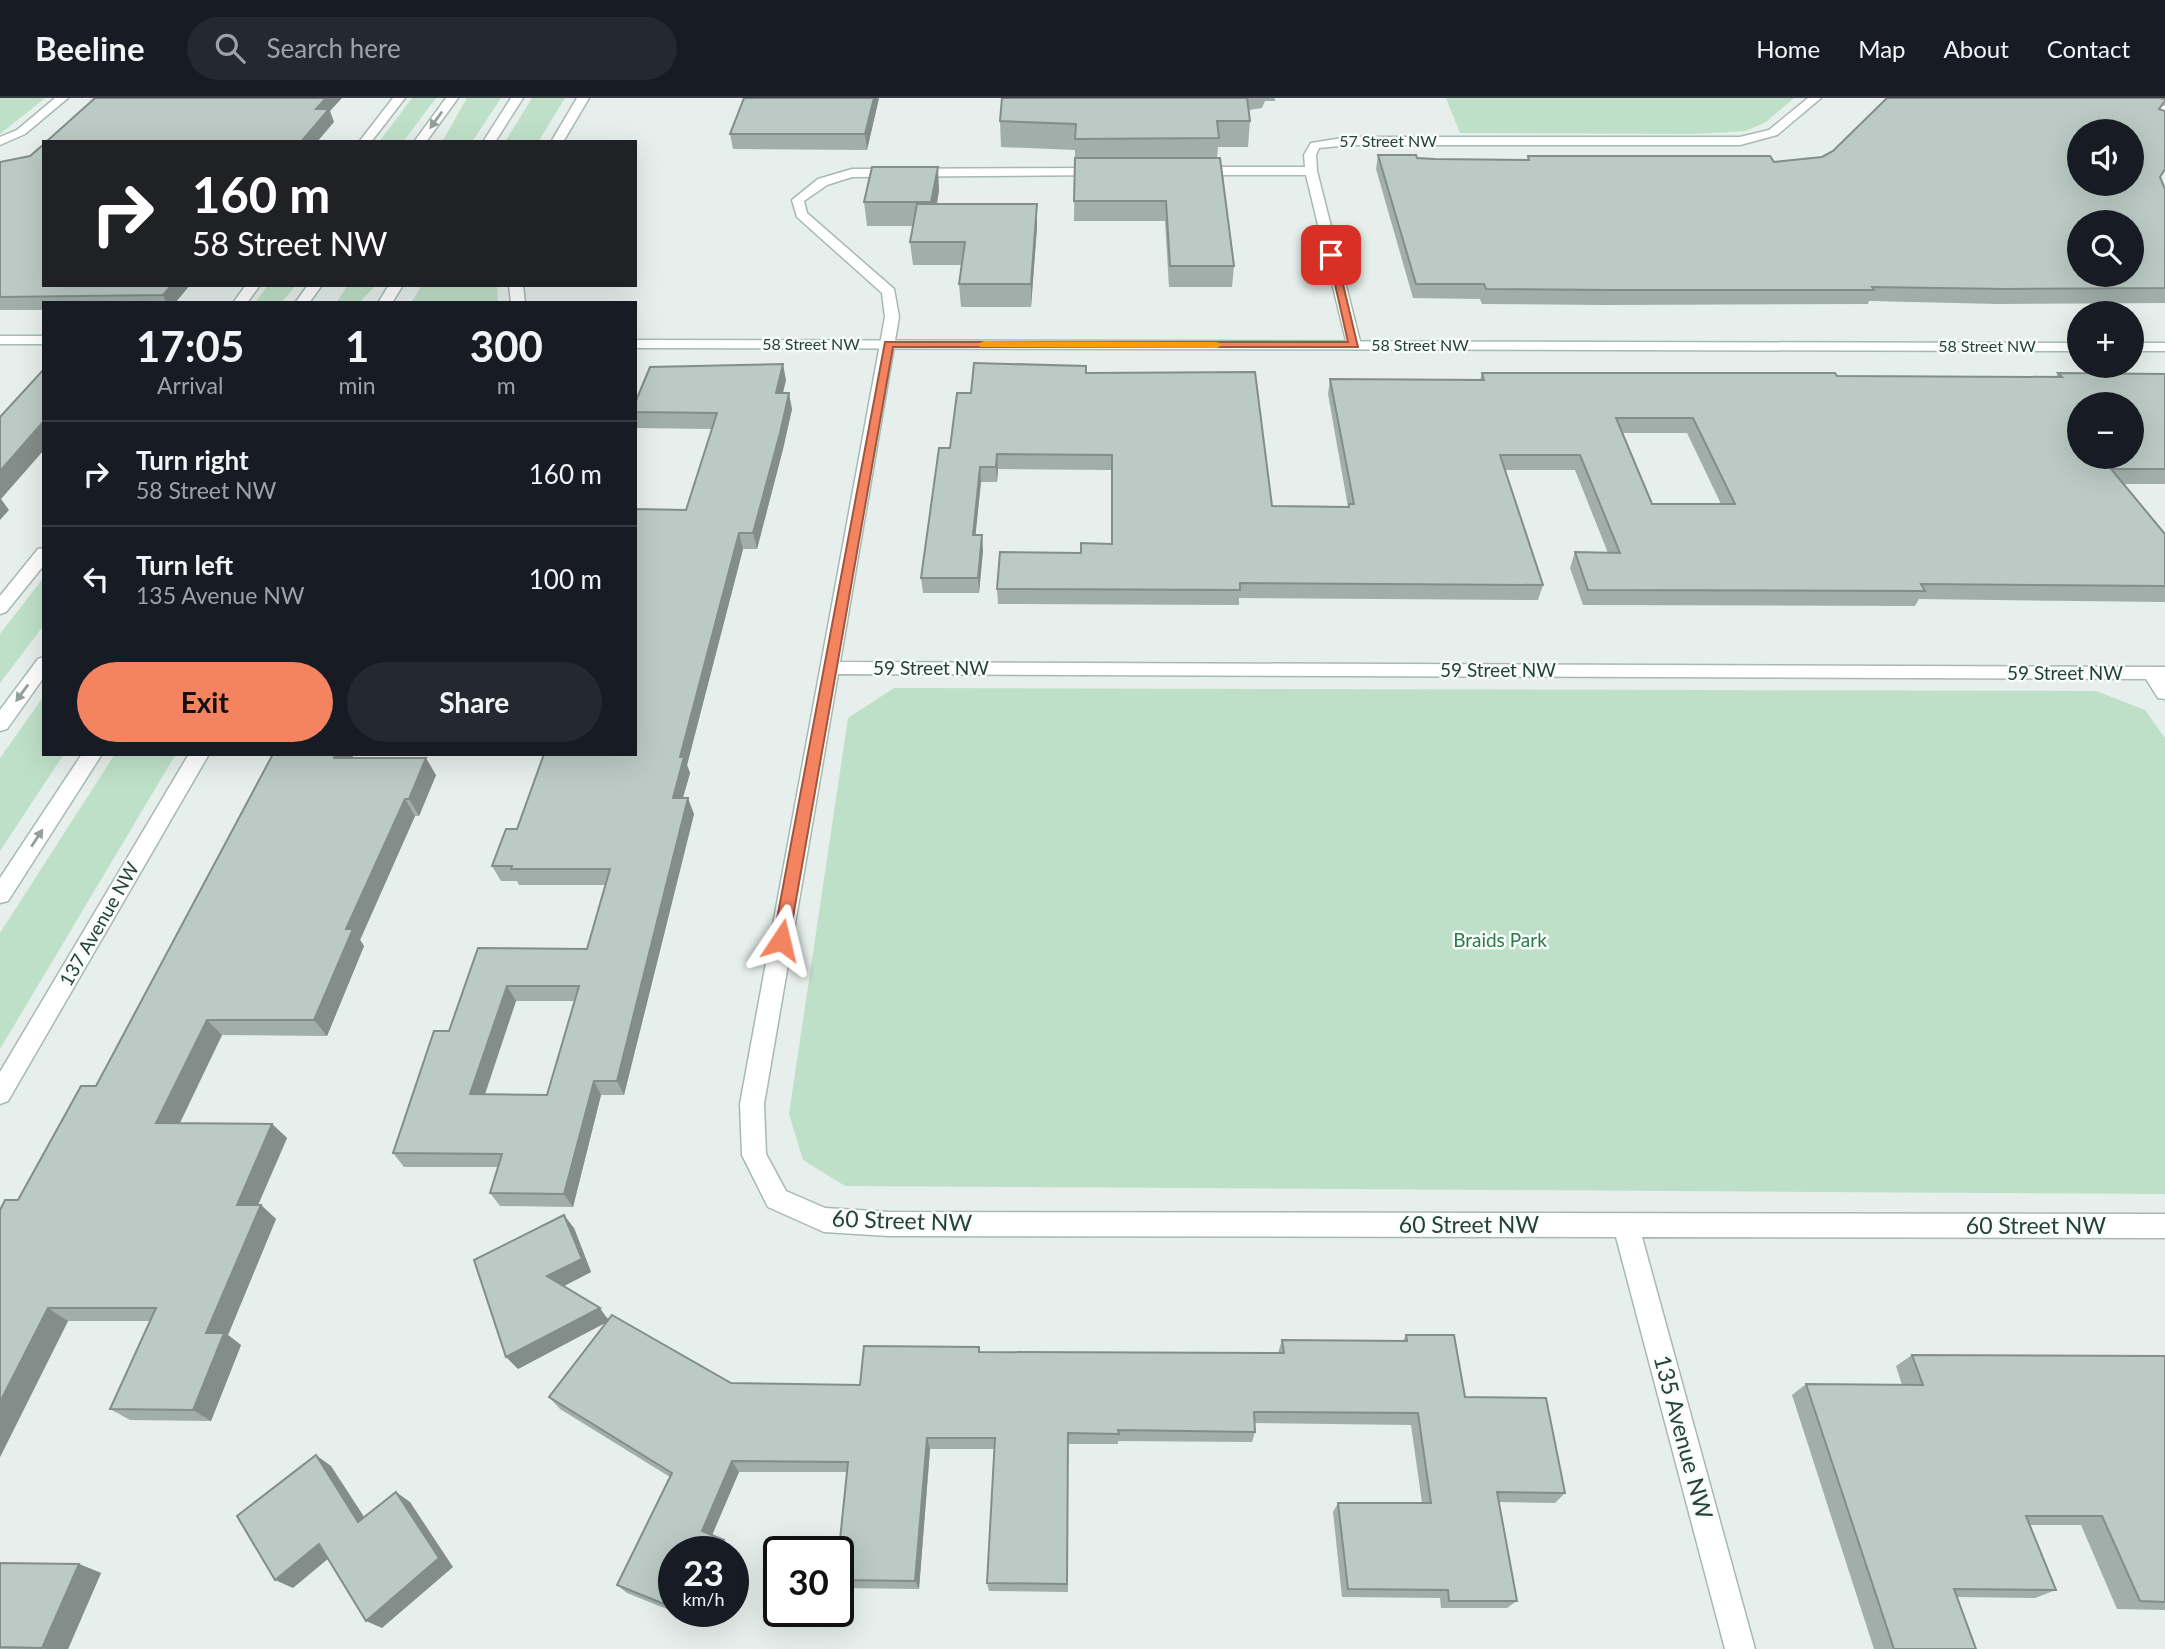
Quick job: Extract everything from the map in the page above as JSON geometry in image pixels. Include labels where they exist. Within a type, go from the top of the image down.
[{"type":"street","points":[[0,141],[21,132],[62,98]]},
{"type":"street","points":[[367,140],[399,98]]},
{"type":"street","points":[[421,140],[452,98]]},
{"type":"street","points":[[490,140],[517,98]]},
{"type":"street","points":[[558,140],[583,98]]},
{"type":"street","name":"57 Street NW","points":[[1311,171],[1310,155],[1315,145],[1326,142],[1716,141],[1759,138],[1773,133],[1815,98]]},
{"type":"street","points":[[2119,98],[2165,109]]},
{"type":"street","points":[[1186,171],[1311,171],[1354,345]]},
{"type":"street","points":[[830,667],[892,317],[888,292],[801,214],[798,200],[810,188],[831,177],[873,172],[1116,172]]},
{"type":"street","points":[[0,340],[42,340]]},
{"type":"street","name":"58 Street NW","points":[[637,344],[2067,347]]},
{"type":"street","points":[[2144,347],[2165,347]]},
{"type":"street","points":[[0,608],[42,555]]},
{"type":"street","points":[[0,724],[42,666]]},
{"type":"street","name":"59 Street NW","points":[[830,667],[2158,673]]},
{"type":"street","name":"60 Street NW","points":[[830,667],[752,1104],[754,1155],[777,1199],[824,1220],[889,1224],[2165,1226]]},
{"type":"street","points":[[2158,673],[2165,693]]},
{"type":"street","points":[[0,895],[91,756]]},
{"type":"street","name":"137 Avenue NW","points":[[0,1094],[198,756]]},
{"type":"street","name":"135 Avenue NW","points":[[1626,1225],[1740,1649]]},
{"type":"green space","points":[[0,98],[45,98],[0,134]]},
{"type":"green space","points":[[412,98],[436,98],[404,140],[380,140]]},
{"type":"green space","points":[[467,98],[501,98],[473,140],[443,140]]},
{"type":"green space","points":[[532,98],[565,98],[539,140],[506,140]]},
{"type":"green space","points":[[1446,98],[1794,98],[1766,122],[1746,131],[1696,134],[1460,133]]},
{"type":"green space","points":[[267,287],[294,287],[283,301],[256,301]]},
{"type":"green space","points":[[347,287],[374,287],[361,301],[337,301]]},
{"type":"green space","points":[[421,287],[497,287],[498,301],[412,301]]},
{"type":"green space","points":[[42,580],[42,628],[0,683],[0,634]]},
{"type":"green space","name":"Braids Park","points":[[894,688],[2096,691],[2145,710],[2165,738],[2165,1194],[845,1186],[803,1160],[789,1114],[848,718]]},
{"type":"green space","points":[[42,699],[42,756],[63,756],[0,851],[0,758]]},
{"type":"green space","points":[[114,756],[175,756],[0,1049],[0,933]]},
{"type":"building","points":[[95,98],[326,98],[316,109],[329,109],[303,140],[48,140]]},
{"type":"building","points":[[744,98],[874,98],[865,134],[730,134]]},
{"type":"building","points":[[1002,98],[1247,98],[1250,121],[1217,121],[1219,138],[1075,139],[1076,124],[1000,121]]},
{"type":"building","points":[[1887,98],[2165,99],[2159,109],[2165,111],[2165,169],[2160,177],[2165,189],[2165,288],[1610,290],[1486,289],[1484,284],[1416,284],[1378,155],[1416,155],[1417,158],[1435,159],[1529,160],[1528,156],[1770,156],[1774,162],[1822,157],[1833,151]]},
{"type":"building","points":[[42,146],[42,287],[170,287],[163,295],[0,297],[0,162],[30,156]]},
{"type":"building","points":[[1075,158],[1220,158],[1234,266],[1170,266],[1166,201],[1074,201]]},
{"type":"building","points":[[872,167],[938,167],[931,202],[864,202]]},
{"type":"building","points":[[917,204],[1037,204],[1031,284],[959,284],[965,242],[910,242]]},
{"type":"building","points":[[974,363],[1086,366],[1086,373],[1255,372],[1272,506],[1349,507],[1349,504],[1354,504],[1330,379],[1484,380],[1482,373],[1835,373],[1837,376],[2062,377],[2058,373],[2067,373],[2067,378],[2144,378],[2144,374],[2165,374],[2165,469],[2144,469],[2144,392],[2067,392],[2067,469],[2111,469],[2165,534],[2165,586],[1921,584],[1925,591],[1588,590],[1575,552],[1620,553],[1580,455],[1500,455],[1543,585],[1240,583],[1240,590],[997,589],[1000,552],[1081,553],[1081,543],[1112,544],[1112,455],[997,454],[996,467],[980,467],[973,535],[982,535],[978,578],[921,578],[939,448],[950,448],[957,393],[971,393]],"holes":[[[1616,418],[1693,418],[1735,504],[1652,504]]]},
{"type":"building","points":[[783,364],[776,393],[789,393],[753,533],[739,533],[680,757],[684,757],[673,798],[688,798],[617,1081],[594,1081],[564,1194],[490,1193],[502,1154],[393,1153],[434,1031],[449,1031],[478,948],[587,949],[610,869],[511,869],[512,866],[492,866],[506,829],[517,829],[543,756],[637,756],[637,509],[686,510],[717,413],[637,412],[637,398],[650,367]],"holes":[[[507,986],[579,986],[547,1095],[470,1094]]]},
{"type":"building","points":[[42,371],[42,423],[0,471],[0,417]]},
{"type":"building","points":[[272,756],[426,758],[346,929],[353,929],[314,1020],[207,1020],[156,1123],[272,1124],[237,1205],[261,1205],[206,1333],[224,1333],[193,1410],[110,1409],[156,1308],[48,1308],[0,1402],[0,1210],[5,1200],[18,1200],[81,1086],[96,1086]]},
{"type":"building","points":[[564,1215],[582,1259],[547,1276],[600,1308],[506,1357],[474,1260]]},
{"type":"building","points":[[612,1315],[731,1383],[860,1385],[864,1346],[979,1347],[979,1352],[1284,1353],[1282,1340],[1407,1341],[1406,1335],[1454,1335],[1465,1397],[1546,1398],[1565,1493],[1497,1492],[1517,1601],[1449,1601],[1448,1590],[1348,1589],[1338,1503],[1431,1503],[1418,1413],[1254,1412],[1255,1432],[1118,1430],[1119,1434],[1068,1433],[1067,1584],[987,1583],[995,1438],[927,1438],[915,1581],[854,1580],[854,1536],[840,1536],[848,1462],[732,1461],[702,1531],[714,1536],[658,1536],[658,1602],[617,1585],[672,1473],[549,1397]]},
{"type":"building","points":[[1912,1355],[2165,1356],[2165,1602],[2140,1601],[2102,1516],[2026,1516],[2056,1590],[1954,1589],[1976,1649],[1894,1649],[1806,1384],[1923,1385]]},
{"type":"building","points":[[316,1455],[358,1522],[396,1492],[439,1558],[366,1621],[319,1544],[275,1580],[237,1516]]},
{"type":"building","points":[[0,1563],[79,1564],[42,1648],[0,1647]]},
{"type":"slow traffic","points":[[984,344],[1217,345]]},
{"type":"route","points":[[781,940],[889,344],[1354,345],[1331,255]]}]
